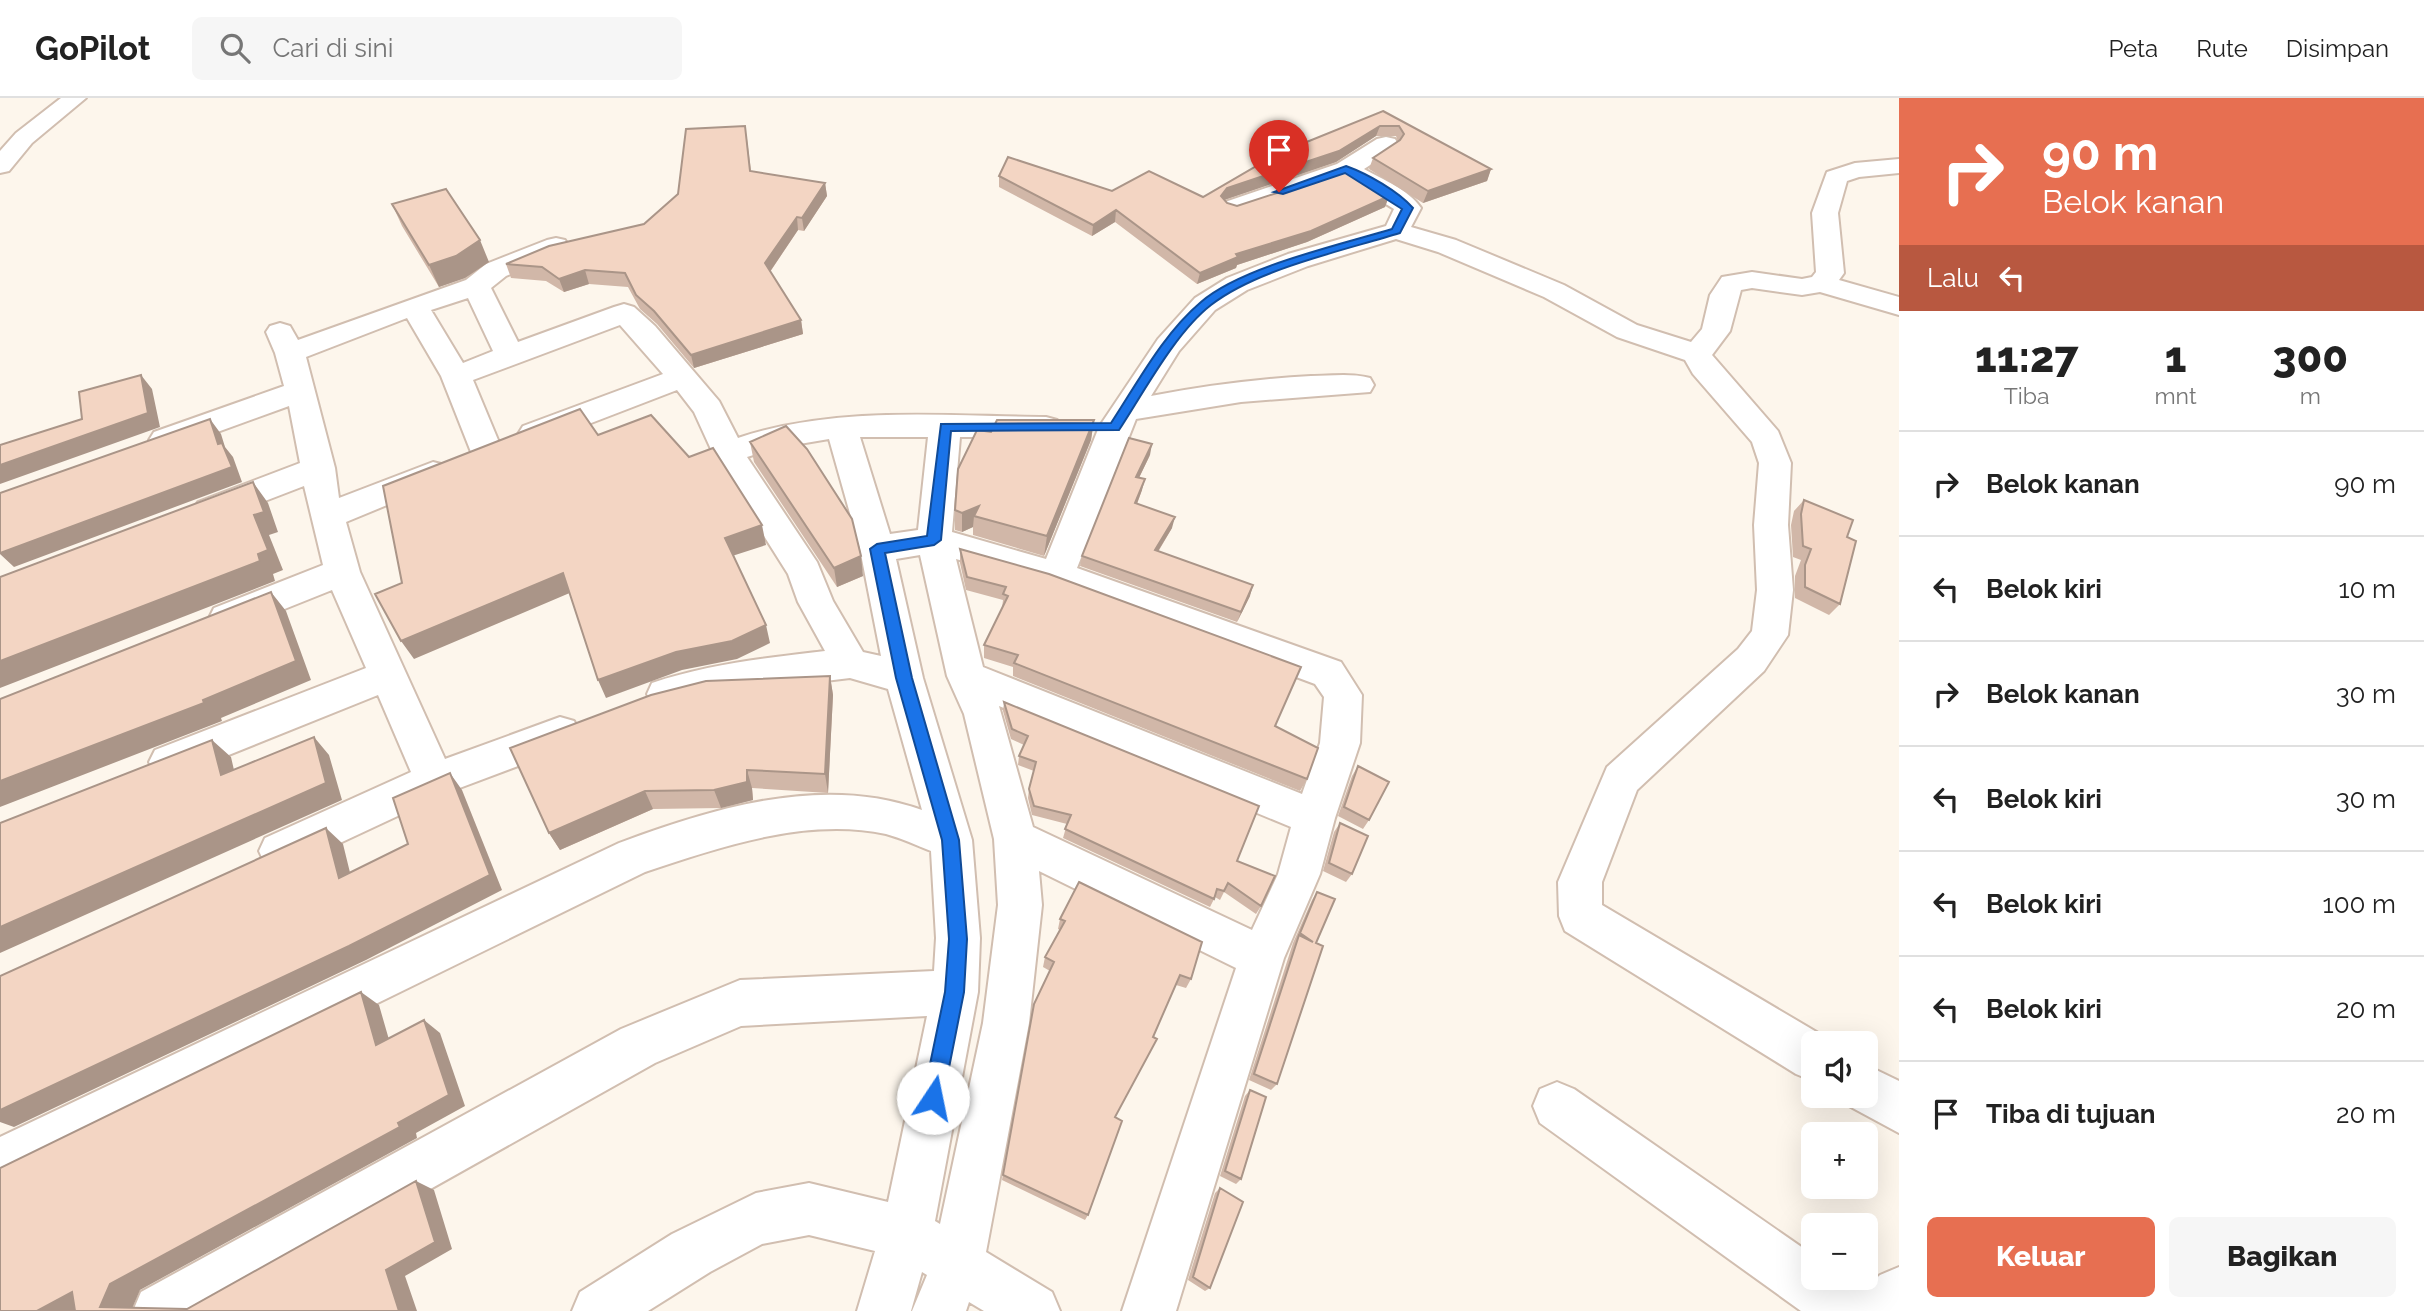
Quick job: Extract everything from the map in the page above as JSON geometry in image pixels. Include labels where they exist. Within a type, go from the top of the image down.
[{"type":"street","points":[[0,166],[24,138],[75,98]]},
{"type":"street","points":[[1234,207],[1346,169],[1386,144]]},
{"type":"street","points":[[1821,284],[1830,273],[1825,213],[1836,177],[1855,170],[1899,166]]},
{"type":"street","points":[[1346,169],[1398,199],[1408,208],[1396,231]]},
{"type":"street","points":[[1057,575],[1100,423],[1205,303],[1237,284],[1266,272],[1396,231],[1447,246],[1554,291],[1627,331],[1697,354],[1704,367],[1767,439],[1775,464],[1771,525],[1775,590],[1770,635],[1751,660],[1621,779],[1580,882],[1581,916],[1801,1050]]},
{"type":"street","points":[[435,780],[342,572],[301,391],[285,343],[477,286],[496,270],[522,258],[575,242]]},
{"type":"street","points":[[1697,354],[1716,331],[1724,295],[1732,283],[1752,280],[1802,287],[1821,284],[1899,306]]},
{"type":"street","points":[[477,286],[510,355]]},
{"type":"street","points":[[414,306],[456,376],[487,452]]},
{"type":"street","points":[[456,376],[624,313],[645,332],[713,416],[732,457],[806,571],[816,602],[850,663]]},
{"type":"street","points":[[328,515],[683,377]]},
{"type":"street","points":[[732,457],[745,446],[771,438],[841,426],[945,427],[1100,423],[1203,395],[1293,385],[1359,385]]},
{"type":"street","points":[[131,452],[301,391]]},
{"type":"street","points":[[841,426],[877,549],[904,678],[951,840],[958,939],[955,992],[907,1233],[884,1311]]},
{"type":"street","points":[[939,1311],[958,1263],[1006,1023],[1020,905],[1015,839],[983,714],[965,676],[934,540],[945,427]]},
{"type":"street","points":[[178,522],[319,468]]},
{"type":"street","points":[[877,549],[934,540],[1057,575],[1328,673],[1343,695],[1340,743],[1314,818],[1299,874],[1262,958],[1149,1311]]},
{"type":"street","points":[[190,632],[342,572]]},
{"type":"street","points":[[631,706],[683,688],[735,677],[850,663],[904,678]]},
{"type":"street","points":[[129,777],[388,675]]},
{"type":"street","points":[[965,676],[1314,818]]},
{"type":"street","points":[[249,865],[435,780],[592,721]]},
{"type":"street","points":[[0,1163],[634,857],[718,829],[795,815],[855,811],[886,816],[951,840]]},
{"type":"street","points":[[1015,839],[1262,958]]},
{"type":"street","points":[[160,1311],[638,1046],[703,1017],[740,1003],[955,992]]},
{"type":"street","points":[[1878,1096],[1899,1109]]},
{"type":"street","points":[[1557,1106],[1847,1311]]},
{"type":"street","points":[[599,1311],[691,1253],[756,1219],[809,1209],[907,1233],[1033,1311]]},
{"type":"street","points":[[1881,1311],[1899,1294]]},
{"type":"building","points":[[1383,111],[1491,169],[1428,191],[1373,158],[1400,140],[1404,134],[1399,126],[1380,126],[1339,151],[1227,188],[1221,196],[1227,203],[1237,206],[1347,170],[1389,196],[1311,231],[1236,254],[1238,257],[1200,273],[1116,210],[1093,225],[999,176],[1008,157],[1112,191],[1149,171],[1203,197],[1277,154]]},
{"type":"building","points":[[745,126],[750,171],[825,183],[802,218],[797,217],[765,263],[801,320],[691,355],[654,311],[636,295],[625,273],[585,270],[559,279],[542,267],[506,264],[549,246],[644,224],[678,194],[686,129]]},
{"type":"building","points":[[446,189],[480,240],[456,256],[429,265],[392,204]]},
{"type":"building","points":[[141,375],[148,413],[0,465],[0,445],[82,419],[79,392]]},
{"type":"building","points":[[580,409],[598,435],[651,415],[689,457],[713,448],[762,525],[725,538],[766,625],[732,641],[676,652],[598,680],[563,573],[401,641],[375,594],[402,583],[383,486]]},
{"type":"building","points":[[210,419],[218,444],[222,443],[232,467],[0,553],[0,493]]},
{"type":"building","points":[[997,420],[1094,420],[1047,536],[974,516],[979,506],[962,513],[955,510],[958,469],[977,430],[991,432]]},
{"type":"building","points":[[786,426],[807,449],[852,519],[861,556],[834,568],[750,442]]},
{"type":"building","points":[[1129,438],[1152,444],[1136,477],[1145,479],[1135,503],[1175,517],[1155,550],[1253,585],[1241,612],[1082,556]]},
{"type":"building","points":[[253,482],[264,512],[254,515],[268,550],[258,554],[260,561],[0,661],[0,577]]},
{"type":"building","points":[[1804,500],[1853,520],[1847,537],[1856,541],[1840,604],[1805,587],[1805,565],[1811,549],[1803,546],[1801,514]]},
{"type":"building","points":[[960,549],[1049,574],[1301,667],[1275,726],[1318,748],[1307,779],[1014,663],[1018,655],[984,645],[1008,596],[1003,594],[1006,587],[967,577]]},
{"type":"building","points":[[271,592],[296,661],[203,700],[204,703],[0,781],[0,699]]},
{"type":"building","points":[[830,676],[825,774],[747,770],[747,782],[714,790],[645,791],[549,833],[510,748],[651,695],[706,681]]},
{"type":"building","points":[[1004,702],[1259,806],[1237,861],[1275,876],[1261,906],[1228,883],[1224,891],[1217,889],[1214,899],[1065,829],[1071,815],[1034,806],[1029,789],[1036,762],[1019,756],[1028,736],[1012,729]]},
{"type":"building","points":[[314,737],[326,783],[0,927],[0,823],[212,740],[221,775]]},
{"type":"building","points":[[1358,766],[1389,782],[1369,820],[1344,807]]},
{"type":"building","points":[[450,773],[490,875],[349,946],[0,1110],[0,976],[326,828],[339,878],[408,844],[393,798]]},
{"type":"building","points":[[1340,823],[1368,836],[1352,874],[1329,863]]},
{"type":"building","points":[[1079,882],[1202,942],[1191,979],[1180,975],[1153,1037],[1157,1039],[1115,1117],[1122,1121],[1088,1215],[1003,1175],[1034,1004],[1054,962],[1045,957],[1065,921],[1060,919]]},
{"type":"building","points":[[1317,892],[1335,899],[1316,943],[1323,946],[1277,1084],[1254,1074],[1299,935],[1313,942],[1300,933]]},
{"type":"building","points":[[361,992],[376,1045],[424,1020],[449,1095],[398,1123],[400,1127],[110,1284],[100,1307],[187,1309],[416,1181],[435,1242],[386,1270],[399,1311],[75,1311],[72,1292],[37,1311],[0,1311],[0,1168]]},
{"type":"building","points":[[1250,1090],[1266,1097],[1241,1179],[1225,1171]]},
{"type":"building","points":[[1220,1188],[1243,1202],[1210,1288],[1193,1277]]},
{"type":"route","points":[[933,1098],[955,992],[958,939],[951,840],[904,678],[877,549],[934,540],[945,427],[1115,427],[1168,345],[1205,303],[1237,284],[1266,272],[1396,231],[1408,208],[1398,199],[1346,169],[1279,192]]}]
